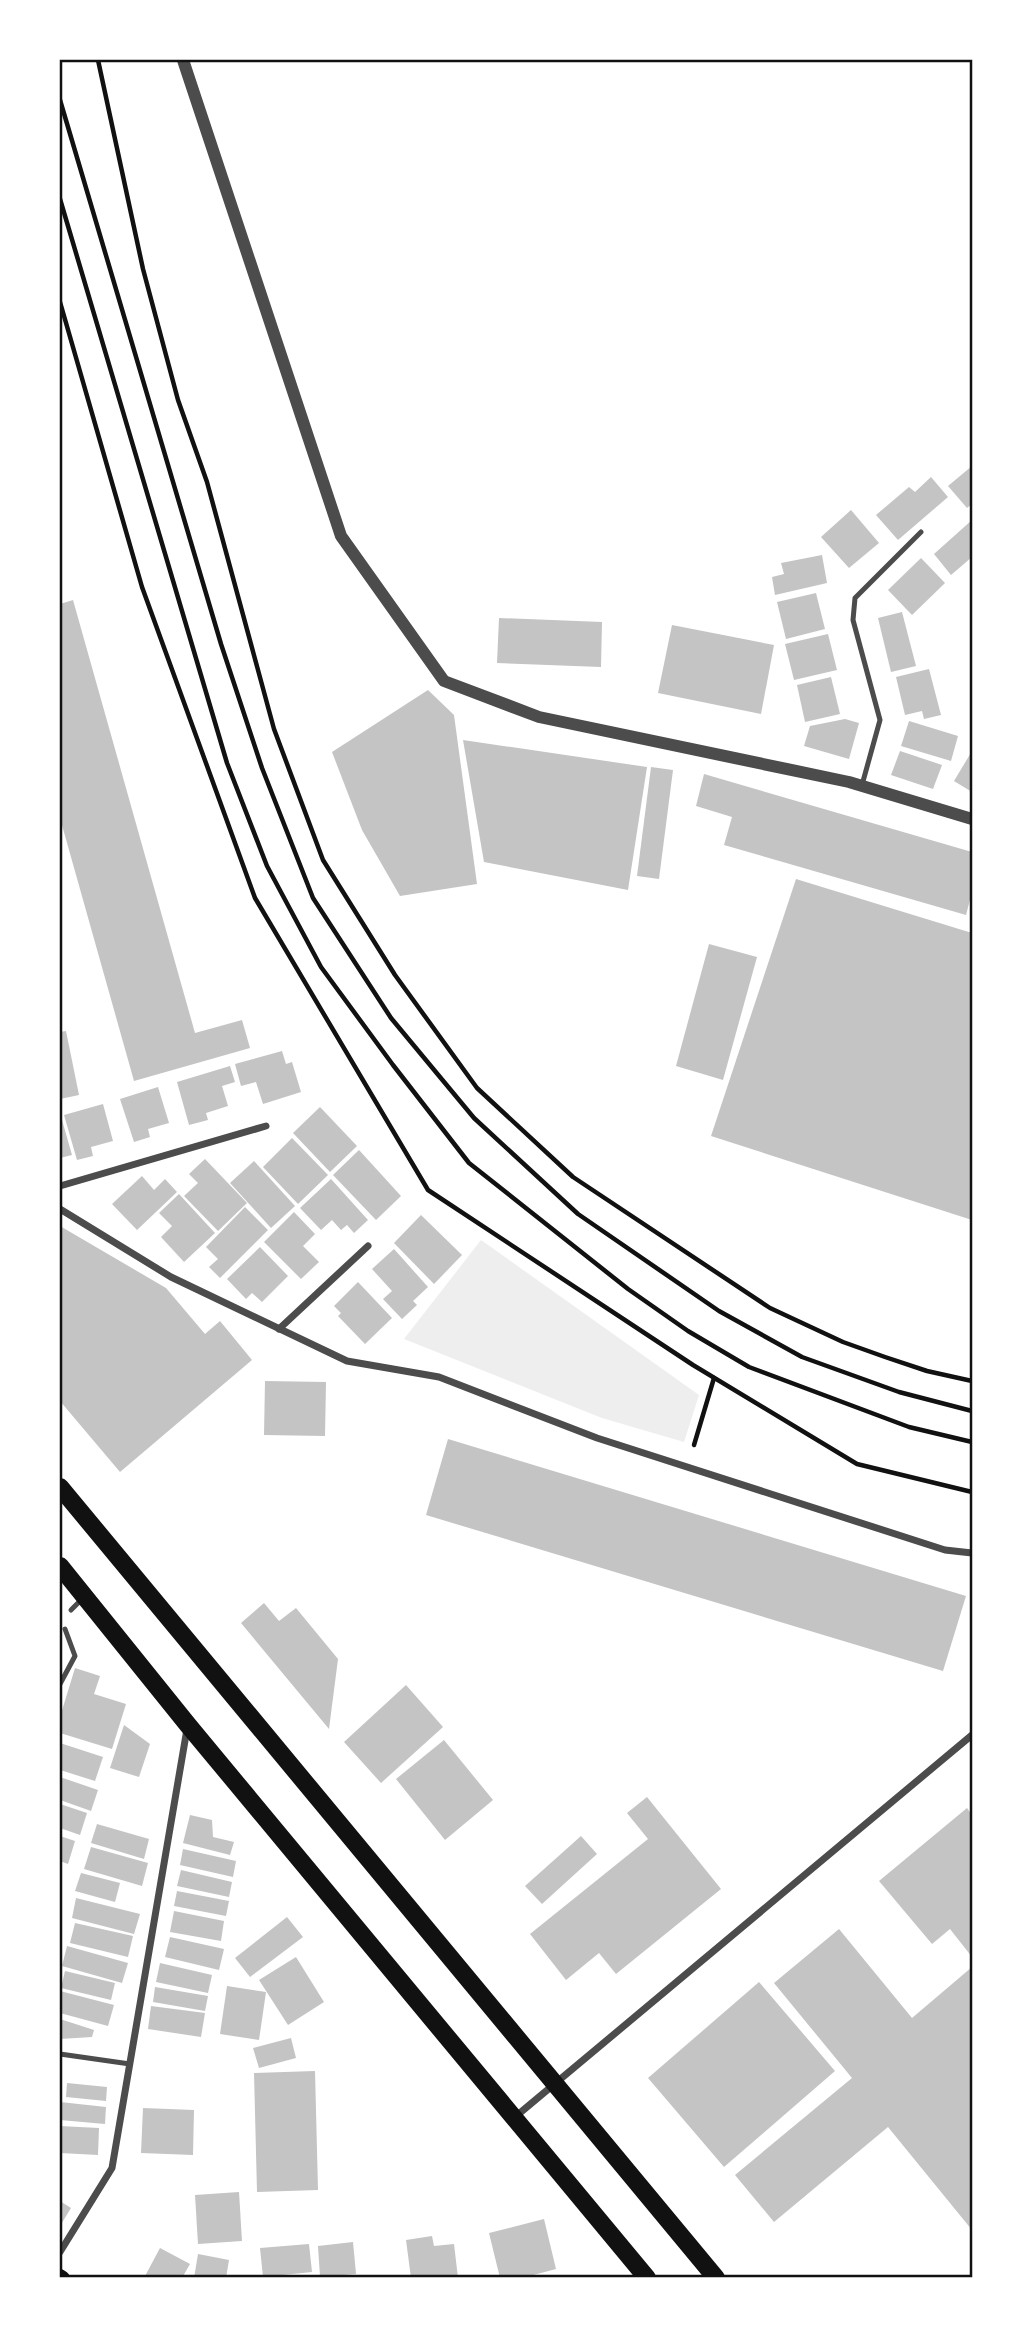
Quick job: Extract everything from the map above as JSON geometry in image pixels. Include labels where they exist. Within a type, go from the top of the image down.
[{"type":"main road","points":[[60,1487],[716,2277]]},
{"type":"main road","points":[[60,1566],[188,1725],[647,2277]]},
{"type":"street","points":[[183,60],[341,536],[444,681],[539,717],[862,785],[972,819]]},
{"type":"street","points":[[60,1186],[266,1126]]},
{"type":"street","points":[[60,1209],[171,1277],[347,1361],[439,1377],[597,1438],[945,1550],[972,1553]]},
{"type":"street","points":[[279,1329],[368,1246]]},
{"type":"street","points":[[60,2252],[112,2168],[188,1725]]},
{"type":"street","points":[[515,2117],[972,1735]]},
{"type":"lane","points":[[862,785],[880,720],[853,620],[856,598],[921,532]]},
{"type":"lane","points":[[72,1610],[84,1596]]},
{"type":"lane","points":[[60,1684],[62,1673],[75,1656],[65,1629]]},
{"type":"lane","points":[[60,2054],[130,2064]]},
{"type":"path","points":[[98,60],[143,269],[178,400],[207,482],[274,729],[323,860],[395,975],[477,1088],[573,1177],[769,1308],[843,1342],[927,1371],[972,1381]]},
{"type":"path","points":[[60,100],[220,644],[262,768],[313,898],[391,1018],[474,1118],[578,1214],[719,1311],[802,1357],[898,1392],[972,1411]]},
{"type":"path","points":[[60,199],[227,763],[267,866],[321,967],[469,1163],[628,1289],[688,1331],[749,1367],[909,1427],[972,1442]]},
{"type":"path","points":[[60,302],[142,587],[255,898],[428,1190],[714,1378],[857,1464],[972,1492]]},
{"type":"path","points":[[693,1449],[714,1378]]},
{"type":"shaded area","points":[[481,1240],[699,1395],[684,1442],[602,1418],[404,1339]]},
{"type":"building","points":[[972,466],[972,504],[967,508],[948,486]]},
{"type":"building","points":[[931,477],[948,497],[898,540],[876,515],[909,487],[915,492]]},
{"type":"building","points":[[851,510],[879,543],[849,568],[821,537]]},
{"type":"building","points":[[972,520],[972,557],[951,575],[934,554]]},
{"type":"building","points":[[822,555],[827,583],[775,595],[772,577],[784,574],[781,563]]},
{"type":"building","points":[[921,558],[945,583],[912,615],[888,590]]},
{"type":"building","points":[[816,593],[825,629],[786,639],[777,602]]},
{"type":"building","points":[[73,600],[195,1033],[242,1020],[250,1048],[134,1081],[60,818],[60,604]]},
{"type":"building","points":[[902,612],[916,666],[891,672],[878,618]]},
{"type":"building","points":[[499,618],[602,622],[601,667],[497,663]]},
{"type":"building","points":[[672,625],[774,645],[761,714],[658,693]]},
{"type":"building","points":[[828,634],[837,670],[794,680],[785,644]]},
{"type":"building","points":[[929,669],[941,715],[924,719],[922,711],[905,715],[896,677]]},
{"type":"building","points":[[831,677],[840,714],[805,722],[797,685]]},
{"type":"building","points":[[428,690],[454,715],[477,884],[400,896],[362,830],[332,752]]},
{"type":"building","points":[[845,719],[859,723],[849,759],[804,746],[810,726]]},
{"type":"building","points":[[909,721],[958,736],[951,761],[901,746]]},
{"type":"building","points":[[463,740],[647,767],[628,890],[484,862]]},
{"type":"building","points":[[900,751],[942,765],[933,789],[891,775]]},
{"type":"building","points":[[972,751],[972,792],[954,781]]},
{"type":"building","points":[[651,767],[673,770],[659,879],[637,876]]},
{"type":"building","points":[[704,774],[972,852],[972,892],[966,915],[724,845],[732,817],[696,806]]},
{"type":"building","points":[[796,879],[972,933],[972,1220],[711,1136]]},
{"type":"building","points":[[709,944],[757,957],[723,1080],[676,1066]]},
{"type":"building","points":[[66,1031],[79,1095],[60,1099],[60,1032]]},
{"type":"building","points":[[282,1051],[286,1064],[292,1062],[301,1092],[263,1104],[256,1082],[241,1086],[235,1064]]},
{"type":"building","points":[[230,1066],[235,1082],[222,1086],[228,1106],[206,1113],[208,1120],[189,1125],[177,1082]]},
{"type":"building","points":[[158,1087],[169,1123],[148,1129],[150,1137],[134,1142],[120,1099]]},
{"type":"building","points":[[103,1104],[113,1141],[91,1147],[93,1156],[77,1160],[64,1115]]},
{"type":"building","points":[[320,1107],[357,1146],[330,1172],[293,1133]]},
{"type":"building","points":[[60,1113],[72,1155],[60,1158]]},
{"type":"building","points":[[292,1138],[328,1175],[298,1204],[263,1167]]},
{"type":"building","points":[[359,1150],[401,1196],[376,1220],[333,1175]]},
{"type":"building","points":[[205,1159],[247,1203],[218,1231],[184,1196],[198,1183],[189,1174]]},
{"type":"building","points":[[254,1161],[295,1206],[271,1228],[230,1183]]},
{"type":"building","points":[[142,1176],[154,1190],[165,1179],[177,1192],[137,1230],[112,1204]]},
{"type":"building","points":[[331,1179],[368,1220],[354,1233],[347,1225],[341,1230],[332,1220],[321,1230],[300,1208]]},
{"type":"building","points":[[179,1194],[215,1233],[184,1262],[161,1237],[172,1226],[159,1213]]},
{"type":"building","points":[[245,1207],[268,1230],[220,1278],[209,1267],[218,1259],[206,1247]]},
{"type":"building","points":[[294,1212],[315,1234],[303,1246],[319,1262],[301,1279],[264,1242]]},
{"type":"building","points":[[421,1215],[462,1255],[434,1284],[394,1243]]},
{"type":"building","points":[[60,1226],[166,1288],[205,1334],[220,1321],[252,1360],[120,1472],[60,1401]]},
{"type":"building","points":[[260,1247],[288,1276],[262,1302],[252,1293],[246,1299],[227,1279]]},
{"type":"building","points":[[394,1249],[428,1287],[413,1301],[417,1305],[402,1319],[383,1299],[392,1291],[372,1269]]},
{"type":"building","points":[[358,1282],[392,1318],[365,1344],[338,1316],[341,1313],[334,1306]]},
{"type":"building","points":[[265,1381],[326,1382],[325,1436],[264,1435]]},
{"type":"building","points":[[448,1439],[966,1596],[943,1671],[426,1515]]},
{"type":"building","points":[[264,1603],[279,1621],[296,1608],[338,1659],[329,1729],[241,1623]]},
{"type":"building","points":[[75,1668],[100,1676],[94,1694],[126,1704],[112,1749],[60,1733],[60,1717]]},
{"type":"building","points":[[406,1685],[443,1727],[381,1783],[344,1742]]},
{"type":"building","points":[[124,1725],[150,1744],[139,1777],[110,1768]]},
{"type":"building","points":[[444,1740],[493,1800],[445,1840],[396,1779]]},
{"type":"building","points":[[60,1743],[103,1757],[95,1781],[60,1770]]},
{"type":"building","points":[[60,1777],[98,1790],[91,1811],[60,1800]]},
{"type":"building","points":[[647,1797],[721,1889],[616,1974],[599,1953],[566,1980],[530,1934],[648,1839],[627,1813]]},
{"type":"building","points":[[60,1804],[87,1813],[80,1835],[60,1828]]},
{"type":"building","points":[[967,1808],[972,1815],[972,1957],[950,1929],[932,1944],[879,1881]]},
{"type":"building","points":[[190,1815],[212,1820],[213,1837],[234,1842],[230,1855],[183,1843]]},
{"type":"building","points":[[97,1824],[149,1839],[144,1859],[91,1843]]},
{"type":"building","points":[[60,1836],[75,1841],[68,1864],[60,1861]]},
{"type":"building","points":[[581,1836],[597,1854],[542,1904],[525,1886]]},
{"type":"building","points":[[91,1847],[148,1863],[142,1886],[84,1869]]},
{"type":"building","points":[[183,1849],[236,1861],[233,1877],[180,1865]]},
{"type":"building","points":[[181,1870],[232,1882],[229,1897],[177,1886]]},
{"type":"building","points":[[81,1873],[120,1883],[115,1902],[75,1891]]},
{"type":"building","points":[[177,1891],[229,1901],[226,1916],[174,1906]]},
{"type":"building","points":[[76,1898],[140,1914],[134,1934],[72,1918]]},
{"type":"building","points":[[174,1911],[224,1921],[221,1941],[170,1932]]},
{"type":"building","points":[[287,1917],[303,1937],[250,1977],[235,1958]]},
{"type":"building","points":[[75,1923],[133,1936],[128,1957],[70,1943]]},
{"type":"building","points":[[839,1929],[912,2018],[972,1967],[972,2230],[888,2127],[774,2222],[735,2175],[852,2078],[774,1983]]},
{"type":"building","points":[[170,1937],[224,1949],[219,1970],[165,1957]]},
{"type":"building","points":[[67,1946],[128,1963],[122,1983],[62,1966]]},
{"type":"building","points":[[296,1957],[324,2002],[288,2025],[259,1980]]},
{"type":"building","points":[[160,1963],[212,1975],[208,1993],[156,1982]]},
{"type":"building","points":[[65,1971],[115,1983],[111,2000],[61,1988]]},
{"type":"building","points":[[759,1982],[835,2071],[724,2167],[648,2078]]},
{"type":"building","points":[[227,1986],[266,1992],[259,2040],[220,2034]]},
{"type":"building","points":[[155,1987],[208,1996],[205,2011],[153,2002]]},
{"type":"building","points":[[60,1991],[114,2005],[108,2026],[60,2013]]},
{"type":"building","points":[[151,2006],[205,2013],[201,2037],[148,2029]]},
{"type":"building","points":[[60,2019],[94,2030],[92,2037],[60,2039]]},
{"type":"building","points":[[291,2038],[296,2058],[259,2068],[253,2048]]},
{"type":"building","points":[[315,2071],[318,2190],[257,2192],[254,2073]]},
{"type":"building","points":[[67,2083],[107,2087],[106,2101],[66,2097]]},
{"type":"building","points":[[60,2102],[106,2107],[105,2124],[60,2120]]},
{"type":"building","points":[[143,2108],[194,2110],[193,2155],[141,2153]]},
{"type":"building","points":[[60,2126],[99,2128],[98,2155],[60,2153]]},
{"type":"building","points":[[239,2192],[242,2241],[198,2244],[195,2195]]},
{"type":"building","points":[[60,2201],[71,2208],[60,2226]]},
{"type":"building","points":[[544,2219],[556,2269],[522,2278],[500,2278],[489,2233]]},
{"type":"building","points":[[432,2236],[434,2246],[454,2244],[458,2278],[411,2278],[406,2240]]},
{"type":"building","points":[[353,2242],[356,2274],[320,2277],[318,2246]]},
{"type":"building","points":[[309,2244],[312,2272],[263,2277],[260,2248]]},
{"type":"building","points":[[160,2248],[190,2264],[182,2278],[144,2278]]},
{"type":"building","points":[[198,2254],[229,2260],[226,2278],[194,2278]]}]
